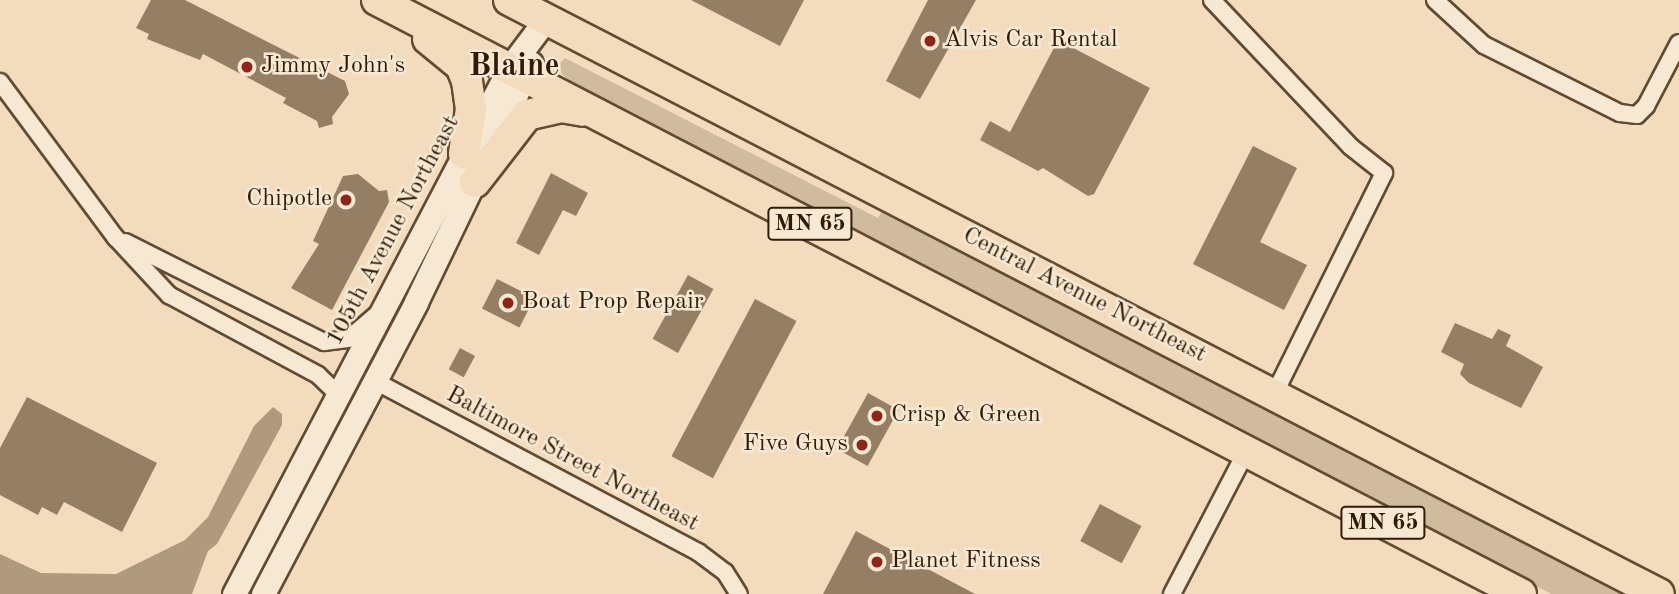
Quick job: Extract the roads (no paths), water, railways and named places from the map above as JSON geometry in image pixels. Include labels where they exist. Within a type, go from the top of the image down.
[{"type":"highway","name":"Central Avenue Northeast","points":[[509,0],[548,9],[1659,594]]},
{"type":"highway","name":"MN 65","points":[[381,2],[519,71],[1521,594]]},
{"type":"highway","points":[[381,2],[461,66],[471,109],[464,153]]},
{"type":"highway","points":[[475,182],[527,115],[561,107],[601,115]]},
{"type":"street","points":[[1212,0],[1351,147],[1384,173],[1275,393]]},
{"type":"street","points":[[1435,0],[1484,45],[1620,113],[1637,114],[1646,106],[1679,43]]},
{"type":"street","name":"105th Avenue Northeast","points":[[263,594],[475,182],[519,71],[548,9]]},
{"type":"street","name":"105th Avenue Northeast","points":[[232,594],[247,570],[464,153],[519,71]]},
{"type":"street","points":[[0,82],[116,238],[169,295],[318,375],[338,394]]},
{"type":"street","points":[[116,238],[324,342],[348,339],[383,309]]},
{"type":"street","name":"Baltimore Street Northeast","points":[[373,380],[698,552],[724,572],[739,594]]},
{"type":"street","points":[[1172,594],[1246,452]]},
{"type":"place","name":"Alvis Car Rental","points":[[930,41]]},
{"type":"place","name":"Jimmy John's","points":[[247,67]]},
{"type":"place","name":"Chipotle","points":[[346,200]]},
{"type":"place","name":"Boat Prop Repair","points":[[508,303]]},
{"type":"place","name":"Crisp & Green","points":[[877,416]]},
{"type":"place","name":"Five Guys","points":[[862,445]]},
{"type":"place","name":"Planet Fitness","points":[[877,562]]},
{"type":"district","name":"Blaine","points":[[514,67]]}]
